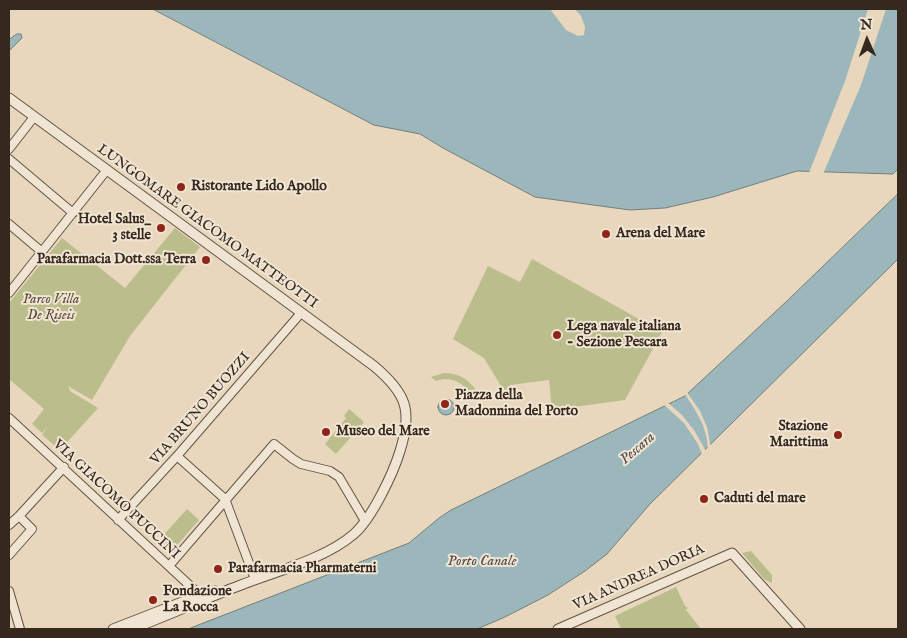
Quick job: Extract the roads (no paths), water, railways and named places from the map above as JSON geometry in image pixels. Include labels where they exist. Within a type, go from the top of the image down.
[{"type":"street","name":"LUNGOMARE GIACOMO MATTEOTTI","points":[[9,98],[388,378],[399,390],[404,401],[405,429],[396,462],[365,521],[354,533],[333,548],[313,557],[201,598]]},
{"type":"street","points":[[9,148],[34,117]]},
{"type":"street","points":[[9,159],[73,213]]},
{"type":"street","points":[[9,293],[106,170]]},
{"type":"street","points":[[9,224],[42,252]]},
{"type":"street","name":"VIA BRUNO BUOZZI","points":[[118,520],[177,456],[301,313]]},
{"type":"street","name":"VIA GIACOMO PUCCINI","points":[[9,418],[64,467],[201,598]]},
{"type":"street","points":[[169,566],[274,444],[301,464],[330,471],[339,476],[365,521]]},
{"type":"street","points":[[177,456],[225,499],[255,579]]},
{"type":"street","points":[[9,525],[64,467]]},
{"type":"street","points":[[9,555],[32,529],[19,516]]},
{"type":"street","name":"VIA ANDREA DORIA","points":[[558,629],[732,553],[800,629]]},
{"type":"street","points":[[9,591],[20,629]]},
{"type":"street","points":[[113,629],[201,598]]},
{"type":"street","points":[[132,629],[201,598]]},
{"type":"water","points":[[153,9],[898,9],[898,169],[893,174],[797,171],[713,197],[665,208],[630,210],[535,197],[420,134],[374,125]]},
{"type":"water","points":[[17,34],[21,34],[22,38],[9,51],[9,40]]},
{"type":"water","name":"Porto Canale","points":[[898,194],[898,259],[650,504],[607,554],[548,595],[477,629],[188,629],[409,543],[451,510],[685,396]]},
{"type":"water","points":[[446,399],[452,401],[454,407],[452,413],[446,415],[440,413],[438,407],[440,401]]},
{"type":"place","name":"Ristorante Lido Apollo","points":[[181,187]]},
{"type":"place","name":"Hotel Salus_ 3 stelle","points":[[161,228]]},
{"type":"place","name":"Arena del Mare","points":[[606,234]]},
{"type":"place","name":"Parafarmacia Dott.ssa Terra","points":[[206,260]]},
{"type":"place","name":"Lega navale italiana - Sezione Pescara","points":[[557,335]]},
{"type":"place","name":"Piazza della Madonnina del Porto","points":[[445,404]]},
{"type":"place","name":"Museo del Mare","points":[[326,432]]},
{"type":"place","name":"Stazione Marittima","points":[[838,435]]},
{"type":"place","name":"Caduti del mare","points":[[704,499]]},
{"type":"place","name":"Parafarmacia Pharmaterni","points":[[218,569]]},
{"type":"place","name":"Fondazione La Rocca","points":[[153,600]]},
{"type":"park label","name":"Parco Villa De Riseis","points":[[51,308]]},
{"type":"water label","name":"Pescara","points":[[638,449]]}]
